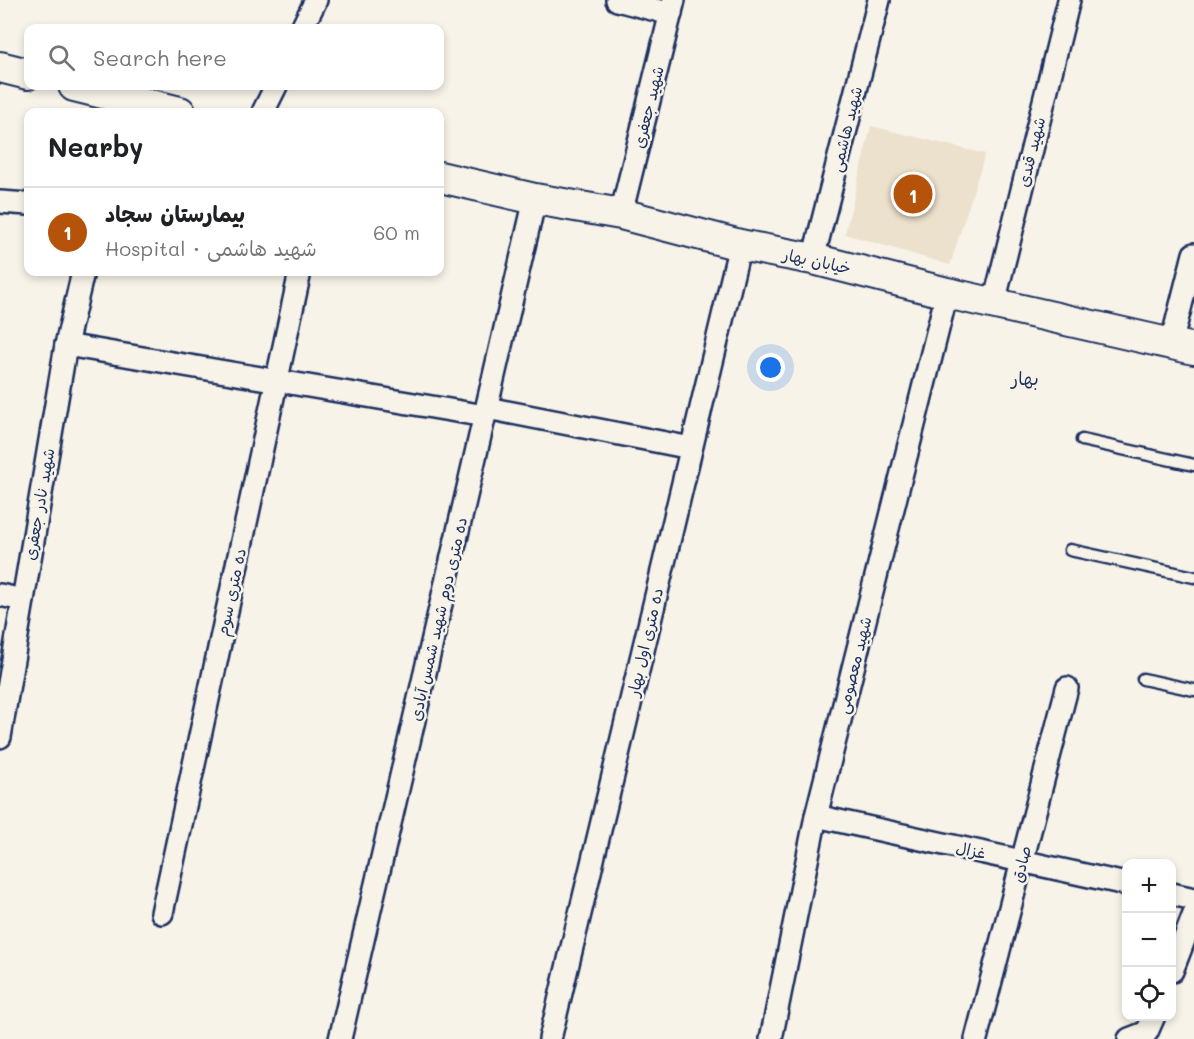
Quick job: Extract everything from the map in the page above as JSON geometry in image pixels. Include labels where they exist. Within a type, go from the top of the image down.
[{"type":"main road","points":[[0,67],[24,73]]},
{"type":"main road","points":[[84,90],[120,105],[146,108]]},
{"type":"main road","name":"خیابان بهار","points":[[444,178],[535,199],[621,214],[740,246],[813,259],[1183,347]]},
{"type":"street","points":[[304,24],[315,0]]},
{"type":"street","points":[[617,0],[673,7]]},
{"type":"street","name":"شهید هاشمی","points":[[813,259],[879,0]]},
{"type":"street","name":"شهید قندی","points":[[993,303],[1069,0]]},
{"type":"street","name":"شهید جعفری","points":[[621,214],[673,7]]},
{"type":"street","points":[[265,108],[274,90]]},
{"type":"street","name":"ده متری دوم شهید شمس آبادی","points":[[340,1039],[535,199]]},
{"type":"street","points":[[0,202],[24,204]]},
{"type":"street","name":"ده متری اول بهار","points":[[550,1039],[740,246]]},
{"type":"street","points":[[1183,347],[1194,254]]},
{"type":"street","name":"شهید نادر جعفری","points":[[0,737],[66,345],[82,276]]},
{"type":"street","name":"ده متری سوم","points":[[162,913],[299,276]]},
{"type":"street","name":"شهید معصومی","points":[[771,1039],[816,816],[947,292]]},
{"type":"street","points":[[66,345],[277,382],[486,412],[691,448]]},
{"type":"street","points":[[0,595],[22,600]]},
{"type":"street","name":"صادق","points":[[976,1039],[1067,688]]},
{"type":"street","name":"غزال","points":[[816,816],[1122,883]]},
{"type":"street","points":[[1176,895],[1194,899]]},
{"type":"street","points":[[1174,967],[1194,914]]},
{"type":"street","points":[[1129,1039],[1147,1032],[1152,1021]]},
{"type":"lane","points":[[1082,440],[1194,465]]},
{"type":"lane","points":[[1070,550],[1194,577]]},
{"type":"lane","points":[[1143,679],[1194,690]]},
{"type":"shaded area","points":[[871,126],[985,154],[950,265],[845,234]]},
{"type":"place","name":"بیمارستان سجاد","points":[[913,194]]},
{"type":"district","name":"بهار","points":[[1025,379]]}]
